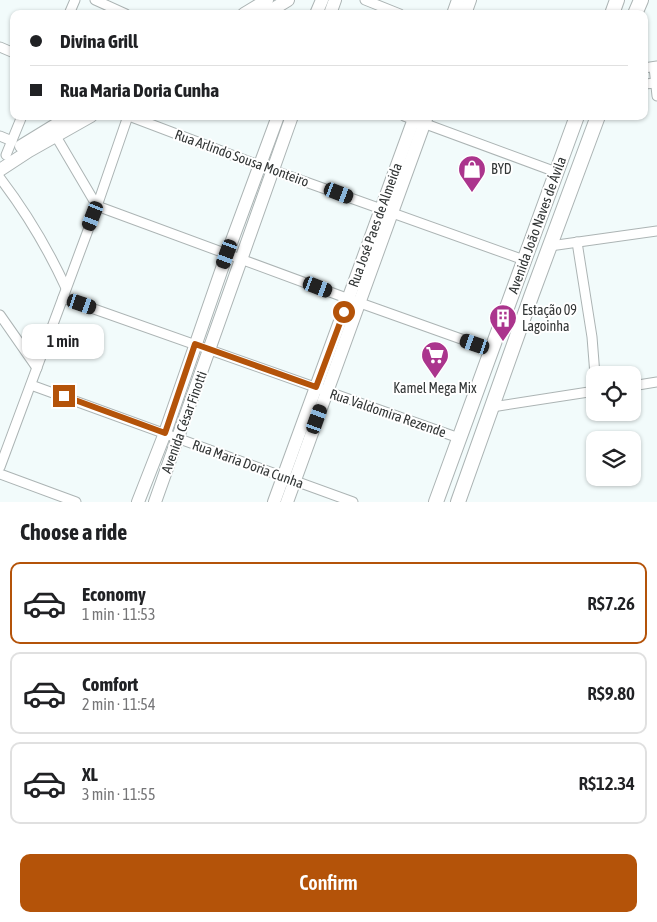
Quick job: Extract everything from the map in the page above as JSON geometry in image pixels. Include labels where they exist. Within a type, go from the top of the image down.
[{"type":"main road","points":[[251,10],[267,0]]},
{"type":"main road","points":[[272,10],[288,0]]},
{"type":"main road","points":[[0,170],[54,132],[66,120]]},
{"type":"main road","points":[[3,157],[82,120]]},
{"type":"main road","name":"Avenida César Finotti","points":[[138,502],[165,433],[227,254],[277,120]]},
{"type":"main road","name":"Avenida César Finotti","points":[[155,502],[291,120]]},
{"type":"main road","name":"Rua José Paes de Almeida","points":[[286,502],[289,479],[387,211],[416,120]]},
{"type":"main road","name":"Avenida João Naves de Ávila","points":[[436,502],[576,120]]},
{"type":"main road","name":"Avenida João Naves de Ávila","points":[[458,502],[597,120]]},
{"type":"main road","name":"Rua José Paes de Almeida","points":[[274,502],[289,479]]},
{"type":"street","points":[[95,0],[117,10]]},
{"type":"street","points":[[365,0],[390,10]]},
{"type":"street","points":[[655,66],[657,96]]},
{"type":"street","points":[[3,157],[20,120]]},
{"type":"street","points":[[0,468],[2,455],[37,368],[127,120]]},
{"type":"street","name":"Rua Arlindo Sousa Monteiro","points":[[139,120],[274,171],[524,260]]},
{"type":"street","points":[[422,120],[556,172]]},
{"type":"street","points":[[54,132],[97,206],[492,350]]},
{"type":"street","points":[[0,136],[12,141]]},
{"type":"street","points":[[0,178],[38,235],[66,288]]},
{"type":"street","points":[[550,246],[657,231]]},
{"type":"street","points":[[577,242],[594,366]]},
{"type":"street","name":"Rua Valdomira Rezende","points":[[63,298],[460,438]]},
{"type":"street","points":[[0,315],[37,368]]},
{"type":"street","points":[[641,385],[657,382]]},
{"type":"street","name":"Rua Maria Doria Cunha","points":[[31,384],[353,502]]},
{"type":"street","points":[[492,407],[586,392]]},
{"type":"street","points":[[0,474],[76,502]]},
{"type":"place","name":"BYD","points":[[472,193]]},
{"type":"place","name":"Estação 09 Lagoinha","points":[[503,342]]},
{"type":"place","name":"Kamel Mega Mix","points":[[435,379]]},
{"type":"route","points":[[64,396],[165,433],[195,344],[316,387],[344,312]]}]
